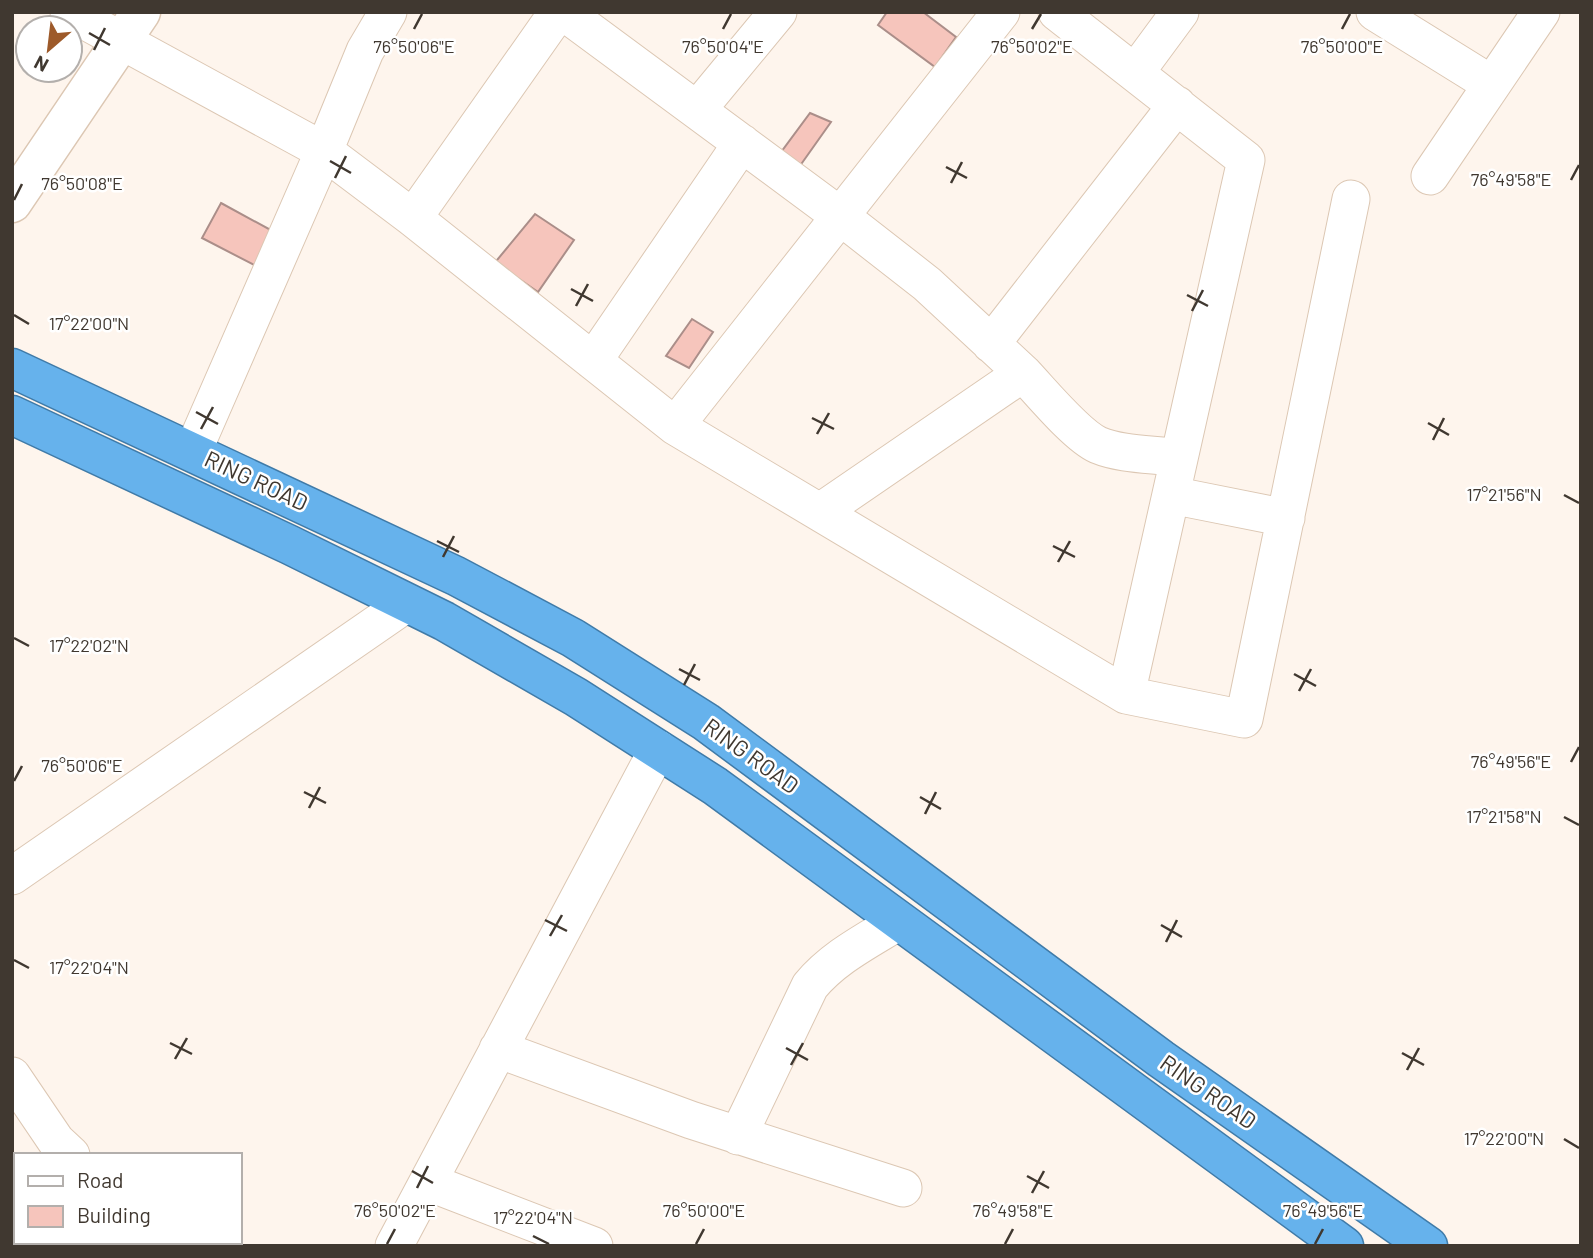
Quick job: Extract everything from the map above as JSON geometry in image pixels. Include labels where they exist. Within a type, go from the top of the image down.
[{"type":"highway","name":"RING ROAD","points":[[12,368],[468,582],[573,638],[706,722],[1161,1059],[1428,1246]]},
{"type":"highway","name":"RING ROAD","points":[[12,415],[444,621],[576,697],[715,786],[1344,1246]]},
{"type":"street","points":[[69,12],[132,27],[324,151],[413,218],[675,426],[1126,695],[1244,719],[1351,199]]},
{"type":"street","points":[[193,451],[365,51],[388,12]]},
{"type":"street","points":[[413,218],[558,12]]},
{"type":"street","points":[[564,12],[840,216],[927,284],[1096,444],[1179,458]]},
{"type":"street","points":[[697,110],[778,12]]},
{"type":"street","points":[[675,426],[1001,12]]},
{"type":"street","points":[[1057,12],[1246,160],[1126,695]]},
{"type":"street","points":[[1135,73],[1180,12]]},
{"type":"street","points":[[1375,12],[1491,84]]},
{"type":"street","points":[[1430,176],[1541,12]]},
{"type":"street","points":[[12,203],[132,27]]},
{"type":"street","points":[[991,344],[1177,105]]},
{"type":"street","points":[[593,361],[742,144]]},
{"type":"street","points":[[820,512],[1023,373]]},
{"type":"street","points":[[1171,495],[1286,518]]},
{"type":"street","points":[[12,876],[407,603]]},
{"type":"street","points":[[394,1246],[658,749]]},
{"type":"street","points":[[738,1136],[810,986],[824,969],[841,956],[899,921]]},
{"type":"street","points":[[498,1049],[738,1136],[903,1188]]},
{"type":"street","points":[[12,1076],[56,1141],[69,1153]]},
{"type":"street","points":[[428,1182],[594,1246]]},
{"type":"building","points":[[887,12],[923,12],[956,37],[935,67],[878,25]]},
{"type":"building","points":[[810,113],[831,122],[797,170],[776,159]]},
{"type":"building","points":[[221,203],[278,234],[260,268],[202,238]]},
{"type":"building","points":[[535,214],[574,240],[538,292],[519,279],[511,291],[488,271]]},
{"type":"building","points":[[692,319],[713,332],[689,368],[666,356]]}]
